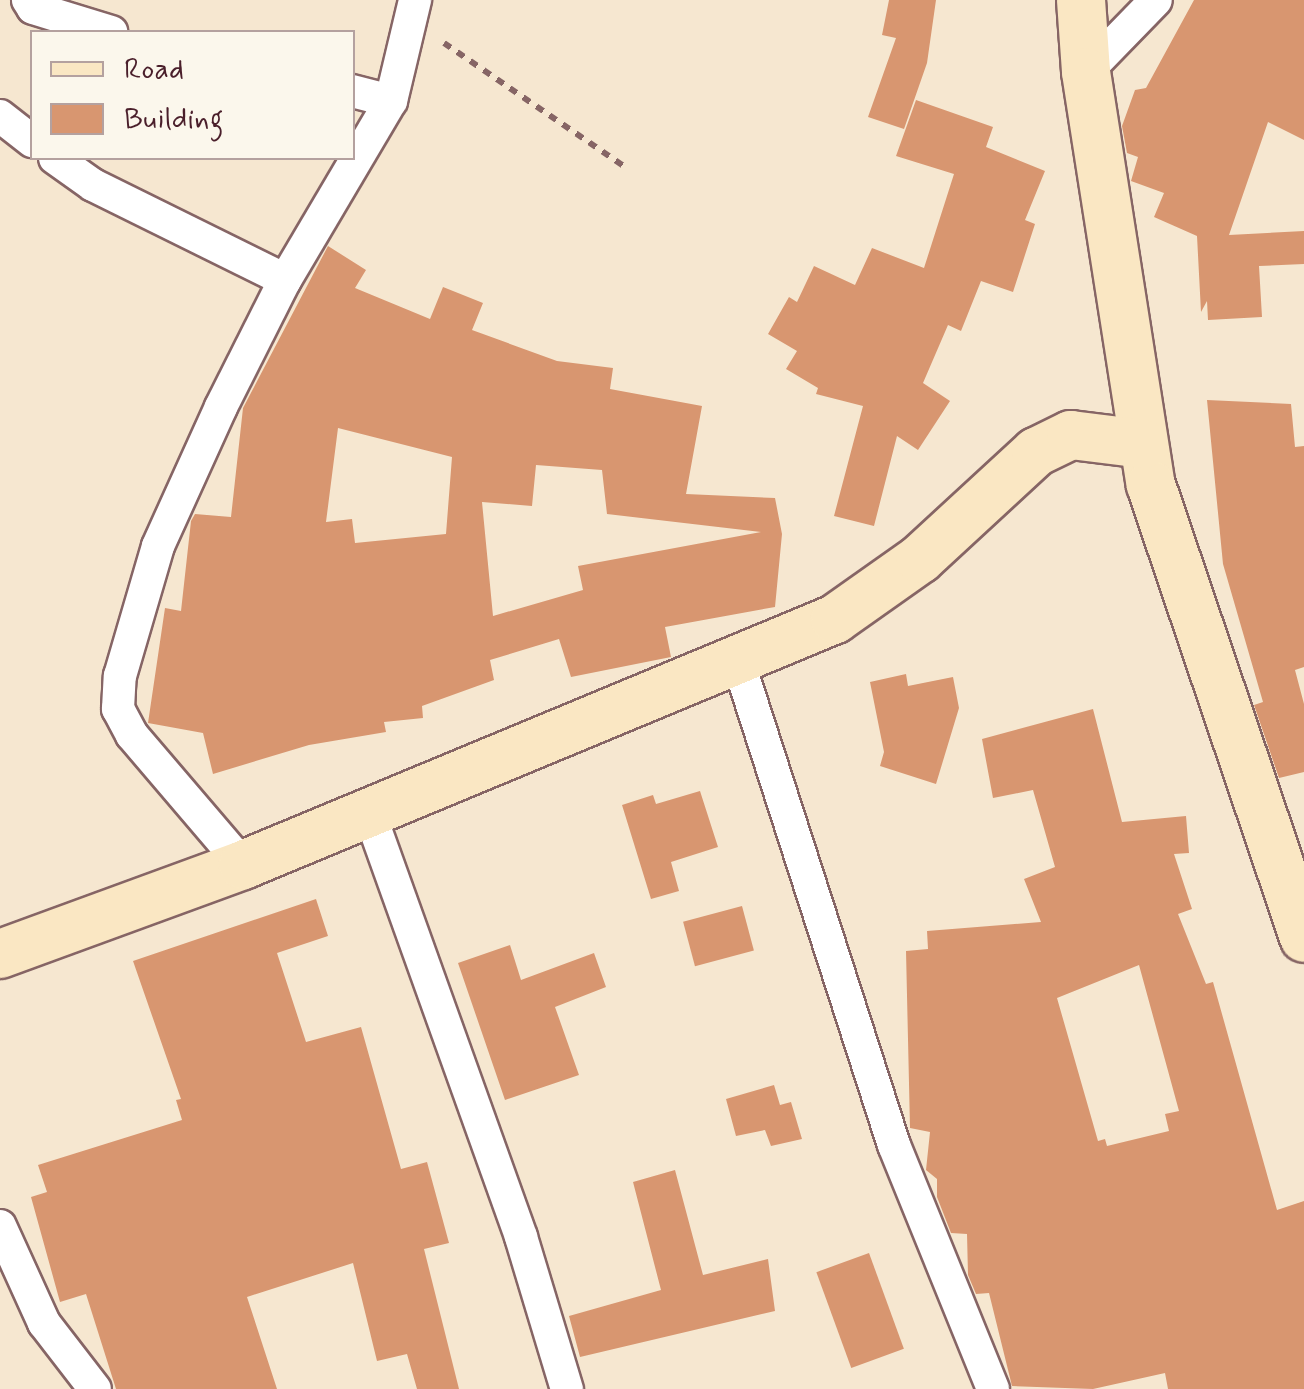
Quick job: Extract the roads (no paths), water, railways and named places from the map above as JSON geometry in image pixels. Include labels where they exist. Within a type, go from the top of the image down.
[{"type":"main road","points":[[1081,0],[1086,72],[1142,444],[1171,551],[1304,938]]},
{"type":"main road","points":[[0,954],[243,865],[835,619],[880,592],[1036,452],[1071,435],[1142,444]]},
{"type":"street","points":[[28,0],[33,8],[104,30]]},
{"type":"street","points":[[1086,72],[1156,0]]},
{"type":"street","points":[[243,865],[132,736],[117,694],[158,546],[285,280],[391,101],[413,10]]},
{"type":"street","points":[[355,91],[391,101]]},
{"type":"street","points":[[0,116],[30,138]]},
{"type":"street","points":[[58,160],[93,185],[285,280]]},
{"type":"street","points":[[738,661],[894,1145],[994,1389]]},
{"type":"street","points":[[370,812],[521,1236],[566,1389]]},
{"type":"street","points":[[0,1226],[44,1323],[95,1389]]}]
